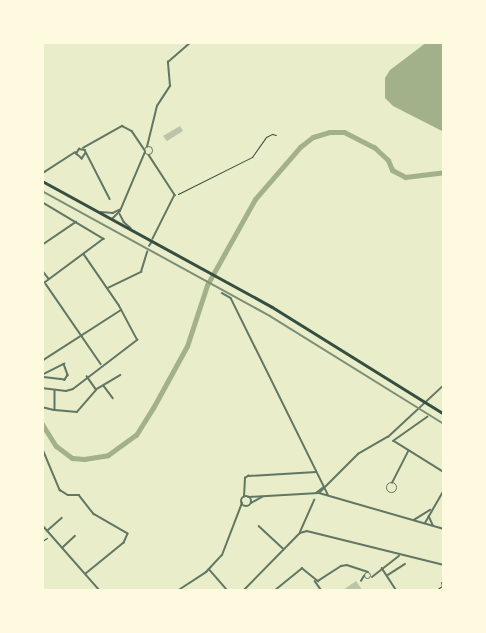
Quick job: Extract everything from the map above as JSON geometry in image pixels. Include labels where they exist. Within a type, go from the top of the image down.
[{"type":"main road","points":[[42,181],[233,286],[444,414]]},
{"type":"street","points":[[141,164],[150,154],[157,106],[169,88],[168,62],[190,42]]},
{"type":"street","points":[[43,173],[120,126],[130,129],[141,147],[150,154],[175,195],[153,239]]},
{"type":"street","points":[[112,219],[120,211],[151,140]]},
{"type":"street","points":[[82,148],[110,199]]},
{"type":"street","points":[[146,150],[151,148]]},
{"type":"street","points":[[76,152],[80,159],[85,157],[86,153]]},
{"type":"street","points":[[42,202],[104,239],[42,285]]},
{"type":"street","points":[[95,210],[115,213],[120,211]]},
{"type":"street","points":[[120,211],[124,222],[139,234]]},
{"type":"street","points":[[112,219],[115,213]]},
{"type":"street","points":[[42,245],[77,222]]},
{"type":"street","points":[[108,288],[141,272],[147,252]]},
{"type":"street","points":[[42,388],[66,391],[73,389],[87,376],[137,340],[108,288],[84,255]]},
{"type":"street","points":[[42,270],[49,280]]},
{"type":"street","points":[[46,283],[102,365]]},
{"type":"street","points":[[222,292],[231,298],[328,494]]},
{"type":"street","points":[[42,361],[121,309]]},
{"type":"street","points":[[64,364],[68,375],[65,380],[42,376],[64,364]]},
{"type":"street","points":[[42,406],[55,410],[79,411],[96,390],[120,375]]},
{"type":"street","points":[[87,376],[96,390]]},
{"type":"street","points":[[104,385],[112,398]]},
{"type":"street","points":[[318,493],[358,454],[388,437],[444,385]]},
{"type":"street","points":[[55,390],[55,410]]},
{"type":"street","points":[[428,417],[394,441],[444,472]]},
{"type":"street","points":[[42,447],[56,484],[65,494],[80,495],[94,514],[128,534],[124,543],[85,575]]},
{"type":"street","points":[[392,483],[392,478],[408,450]]},
{"type":"street","points":[[177,591],[210,569],[224,552],[239,515],[246,476],[317,472]]},
{"type":"street","points":[[424,524],[444,490]]},
{"type":"street","points":[[244,497],[328,494],[444,529]]},
{"type":"street","points":[[248,496],[251,503]]},
{"type":"street","points":[[239,515],[251,503],[265,496]]},
{"type":"street","points":[[243,591],[300,533],[314,500]]},
{"type":"street","points":[[242,503],[248,506]]},
{"type":"street","points":[[412,520],[428,514]]},
{"type":"street","points":[[428,514],[435,527]]},
{"type":"street","points":[[48,531],[62,518]]},
{"type":"street","points":[[42,525],[100,591]]},
{"type":"street","points":[[259,526],[284,549]]},
{"type":"street","points":[[300,533],[312,530],[444,565]]},
{"type":"street","points":[[62,548],[75,536]]},
{"type":"street","points":[[378,570],[367,573],[361,581],[372,577],[381,567],[400,555]]},
{"type":"street","points":[[387,576],[405,564]]},
{"type":"street","points":[[315,581],[323,579],[341,566],[360,568],[372,577]]},
{"type":"street","points":[[381,567],[398,591]]},
{"type":"street","points":[[274,591],[302,568],[322,591]]},
{"type":"street","points":[[210,569],[228,591]]},
{"type":"street","points":[[367,573],[368,579]]},
{"type":"path","points":[[175,195],[252,157],[266,137],[276,135]]},
{"type":"path","points":[[42,541],[51,535]]},
{"type":"path","points":[[435,591],[441,586],[444,578]]},
{"type":"shaded area","points":[[427,42],[444,42],[444,132],[393,106],[385,98],[385,78],[390,70]]},
{"type":"building","points":[[180,126],[183,131],[167,141],[163,136]]},
{"type":"building","points":[[356,581],[363,591],[341,591],[346,588]]},
{"type":"waterway","points":[[42,424],[56,446],[72,458],[84,459],[108,455],[136,435],[187,346],[207,285],[255,199],[300,147],[313,137],[329,132],[344,132],[374,147],[388,160],[392,170],[405,177],[444,172]]},
{"type":"railway","points":[[42,191],[270,316],[444,424]]}]
